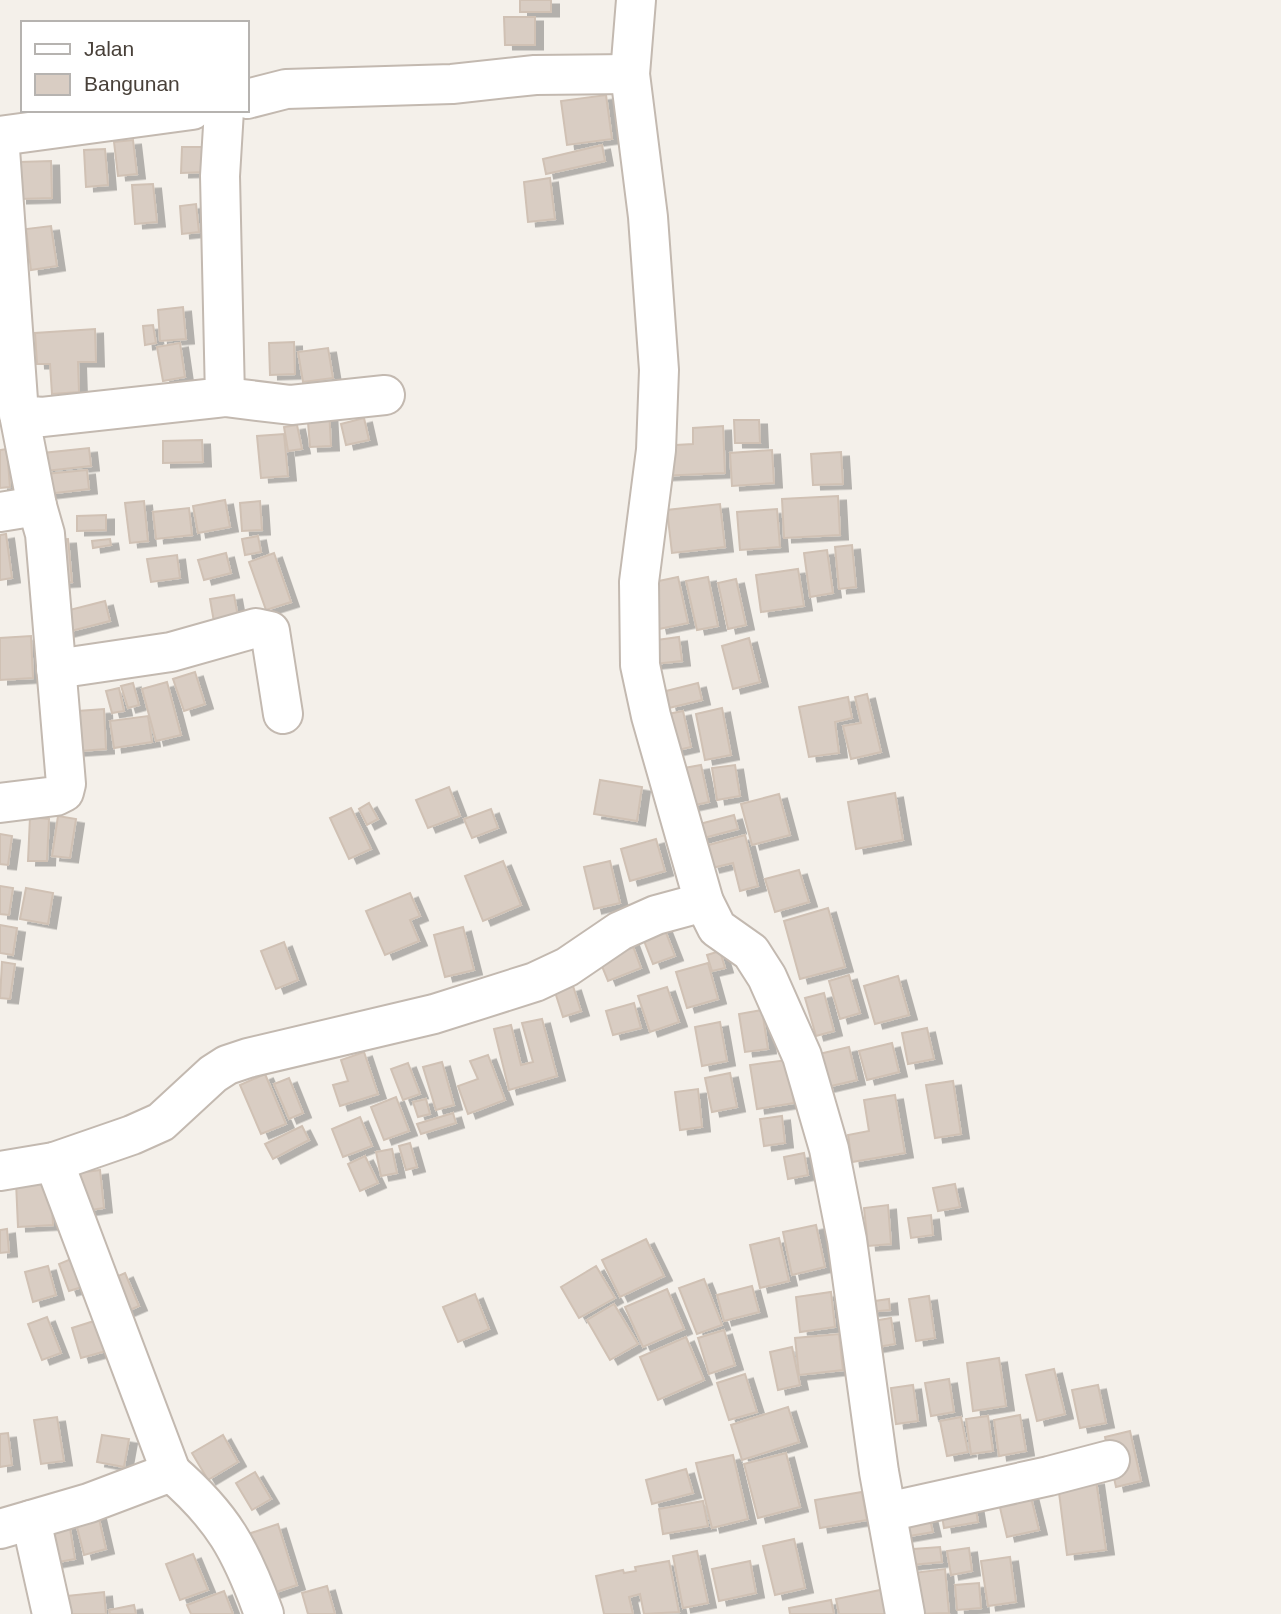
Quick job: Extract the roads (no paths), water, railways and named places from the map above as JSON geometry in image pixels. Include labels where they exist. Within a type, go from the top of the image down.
[{"type":"street","points":[[636,0],[630,74],[648,217],[659,370],[656,450],[639,582],[640,665],[651,716],[704,902],[717,928],[751,952],[767,977],[802,1056],[839,1194],[905,1614]]},
{"type":"street","points":[[248,100],[286,89],[452,84],[535,75],[630,74]]},
{"type":"street","points":[[0,136],[177,112]]},
{"type":"street","points":[[224,112],[220,176],[225,397]]},
{"type":"street","points":[[0,149],[19,414],[45,534],[66,784],[64,792],[57,796],[0,803]]},
{"type":"street","points":[[19,414],[42,417],[225,397],[291,405],[385,395]]},
{"type":"street","points":[[0,512],[37,506]]},
{"type":"street","points":[[56,669],[171,652],[265,628],[270,631],[283,713]]},
{"type":"street","points":[[0,1171],[54,1162],[161,1122],[187,1095],[227,1065],[434,1014],[535,982],[567,967],[620,931],[656,915],[704,902]]},
{"type":"street","points":[[54,1162],[171,1472],[194,1492],[223,1526],[246,1564],[264,1614]]},
{"type":"street","points":[[887,1512],[1110,1460]]},
{"type":"street","points":[[52,1614],[15,1525],[130,1490],[171,1472]]}]
